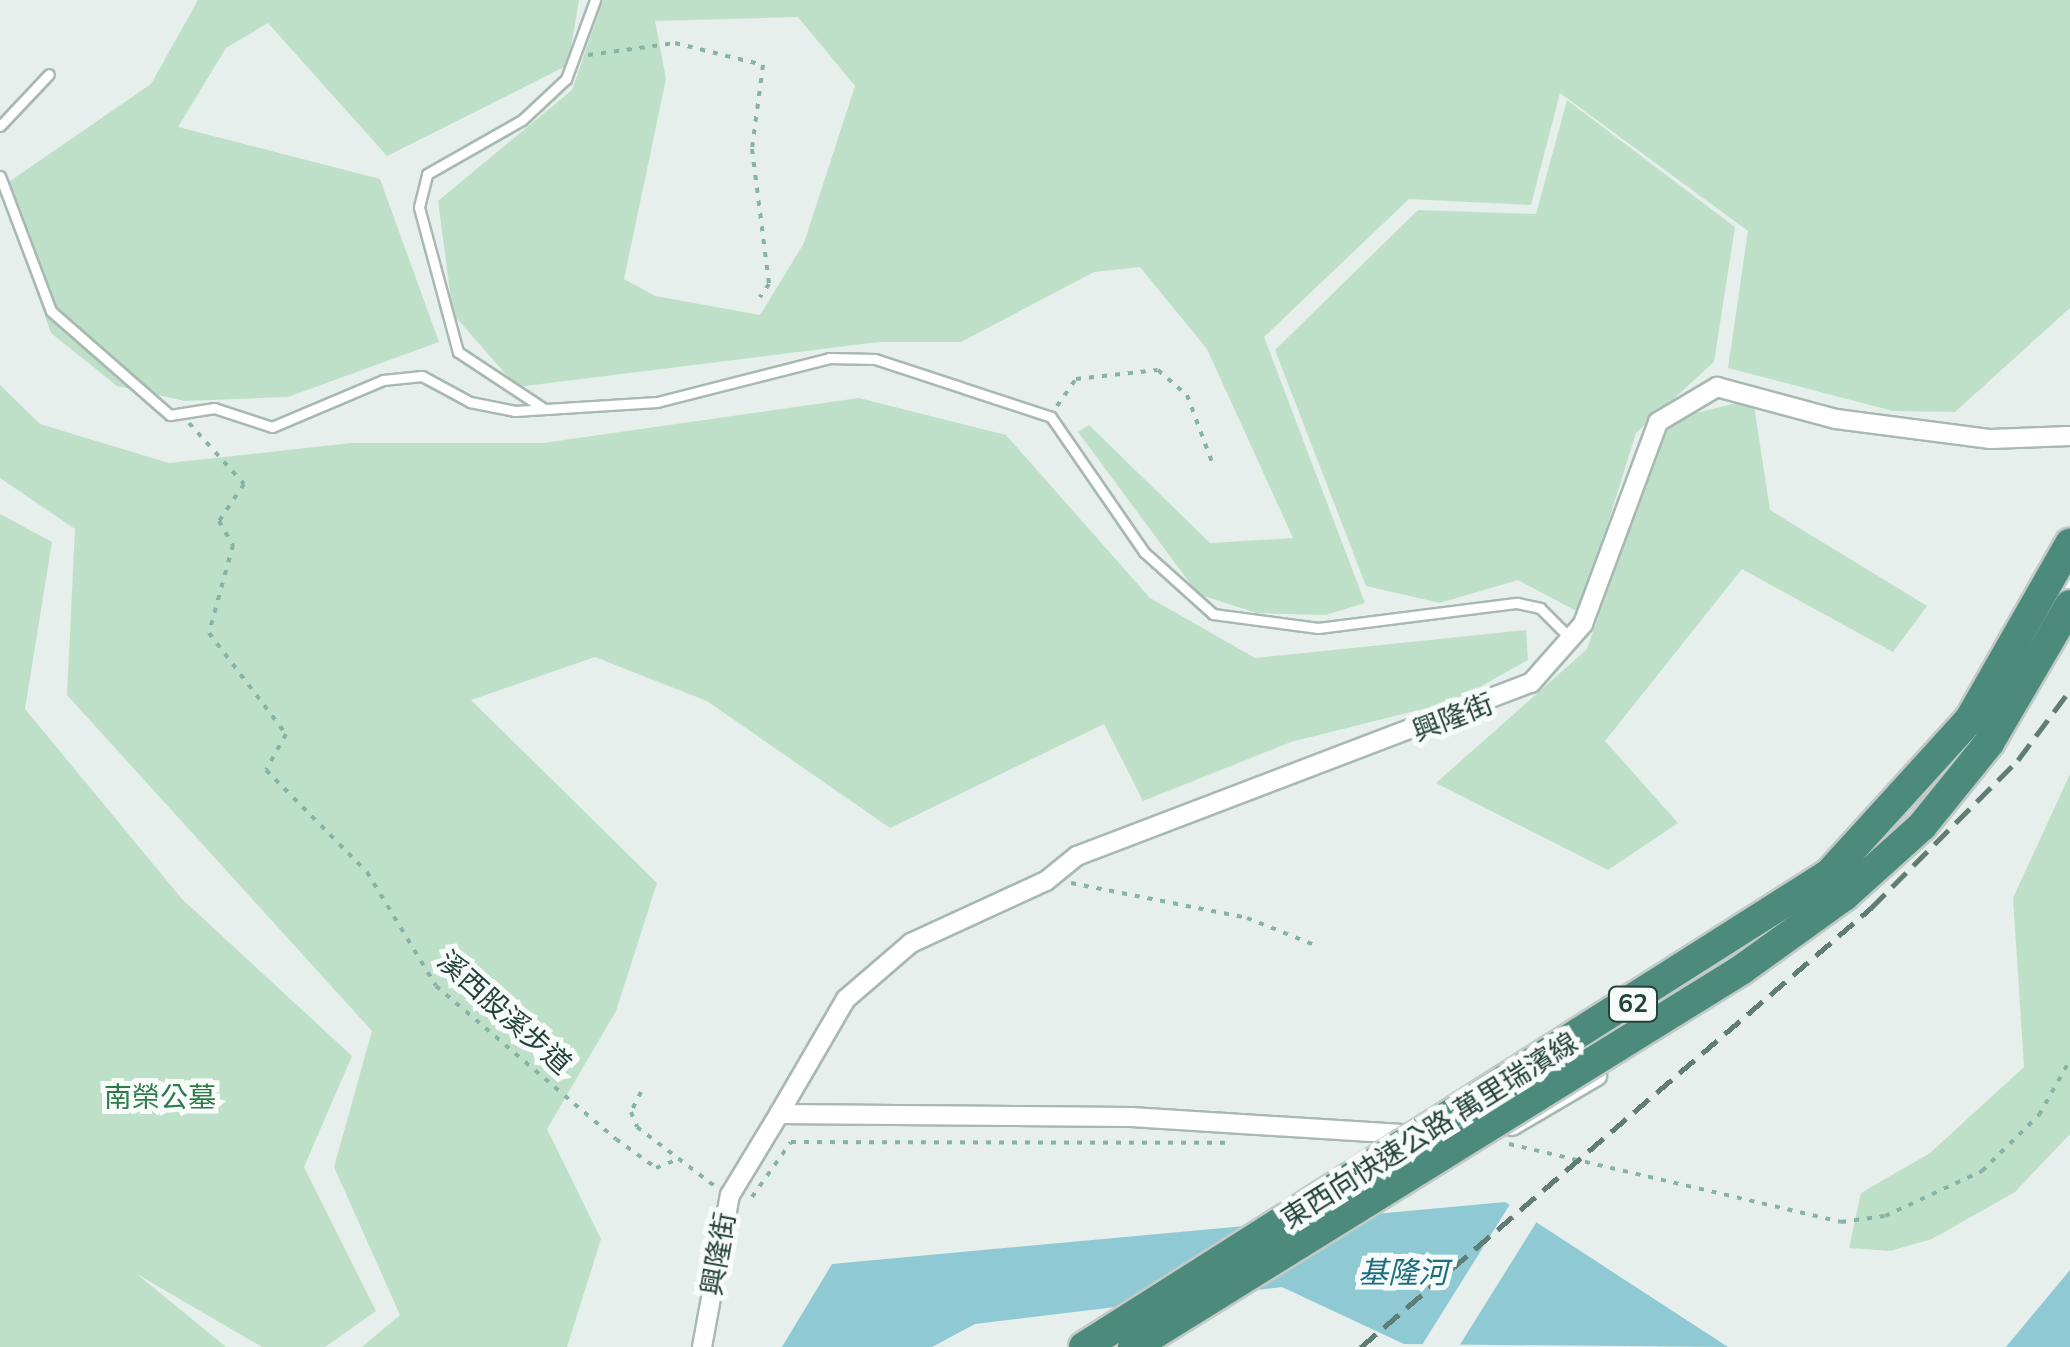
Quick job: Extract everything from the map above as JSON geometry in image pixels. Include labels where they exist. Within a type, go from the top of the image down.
[{"type":"highway","name":"東西向快速公路 萬里瑞濱線","points":[[1084,1347],[1829,874],[1970,720],[2070,544]]},
{"type":"highway","name":"東西向快速公路 萬里瑞濱線","points":[[1133,1347],[1741,970],[1844,896],[1922,826],[1989,744],[2070,605]]},
{"type":"street","name":"興隆街","points":[[702,1347],[739,1199],[779,1114],[846,998],[910,942],[1046,881],[1077,856],[1517,692],[1572,640],[1642,448],[1658,422],[1717,387],[1836,419],[1992,439],[2070,436]]},
{"type":"street","points":[[779,1114],[1131,1117],[1486,1140],[1544,1112],[1752,969],[2002,696],[2070,578]]},
{"type":"lane","points":[[546,409],[458,352],[418,208],[427,174],[522,120],[566,78],[595,0]]},
{"type":"lane","points":[[0,126],[49,74]]},
{"type":"lane","points":[[0,176],[51,311],[133,390],[170,414],[214,408],[272,427],[382,380],[422,376],[470,402],[546,409],[657,402],[829,358],[928,372],[1051,417],[1144,552],[1213,614],[1318,628],[1529,604],[1572,640]]},
{"type":"path","points":[[573,55],[675,43],[763,65],[752,149],[769,284],[760,297]]},
{"type":"path","points":[[1051,417],[1076,379],[1158,370],[1187,395],[1213,465]]},
{"type":"path","name":"溪西股溪步道","points":[[183,412],[244,484],[219,521],[233,545],[209,633],[286,734],[266,770],[367,872],[436,986],[616,1139],[656,1168],[676,1160]]},
{"type":"path","points":[[1046,881],[1121,887],[1316,946]]},
{"type":"path","points":[[1486,1140],[1840,1222],[1885,1216],[1982,1171],[2038,1115],[2070,1060]]},
{"type":"path","points":[[641,1092],[630,1112],[637,1127],[676,1160],[739,1199],[790,1142],[1248,1143]]},
{"type":"green space","points":[[198,0],[579,0],[568,65],[387,156],[268,23],[226,48],[178,127],[380,179],[439,342],[288,397],[185,401],[117,386],[51,333],[0,188],[151,84]]},
{"type":"green space","points":[[603,0],[2070,0],[2070,308],[1955,412],[1893,411],[1728,368],[1748,231],[1560,93],[1531,205],[1409,199],[1264,337],[1365,603],[1326,615],[1256,613],[1198,594],[1078,432],[1089,425],[1210,543],[1293,538],[1207,349],[1140,267],[1094,272],[961,342],[878,342],[517,387],[453,314],[438,201],[572,90]],"holes":[[[798,17],[855,86],[804,243],[760,315],[655,296],[624,279],[666,79],[655,21]]]},
{"type":"green space","points":[[1567,100],[1735,227],[1714,362],[1636,433],[1580,613],[1518,580],[1440,603],[1366,586],[1275,350],[1418,210],[1536,214]]},
{"type":"green space","points":[[0,385],[40,424],[169,463],[351,443],[543,443],[859,398],[1006,435],[1150,598],[1255,658],[1526,630],[1528,660],[1455,701],[1291,742],[1143,801],[1104,724],[890,828],[707,701],[595,657],[471,700],[657,883],[616,1011],[547,1129],[601,1239],[567,1347],[362,1347],[400,1315],[334,1167],[372,1031],[67,695],[75,529],[0,478]]},
{"type":"green space","points":[[1753,399],[1770,510],[1927,606],[1893,652],[1742,569],[1605,741],[1678,823],[1608,870],[1436,783],[1587,649],[1667,420]]},
{"type":"green space","name":"南榮公墓","points":[[0,514],[52,542],[25,709],[182,899],[352,1056],[304,1167],[376,1311],[325,1347],[262,1347],[137,1274],[226,1347],[0,1347]]},
{"type":"green space","points":[[2070,774],[2070,1134],[2015,1192],[1932,1239],[1890,1251],[1849,1248],[1861,1193],[1930,1153],[2024,1067],[2013,898]]},
{"type":"water","name":"基隆河","points":[[1505,1202],[1728,1347],[1404,1344],[1282,1287],[975,1324],[932,1347],[782,1347],[832,1264]]},
{"type":"water","points":[[2070,1270],[2070,1347],[2006,1347]]},
{"type":"pier","points":[[1512,1201],[1539,1218],[1459,1347],[1421,1347]]},
{"type":"railway","points":[[1361,1347],[1871,908],[2018,760],[2070,690]]}]
